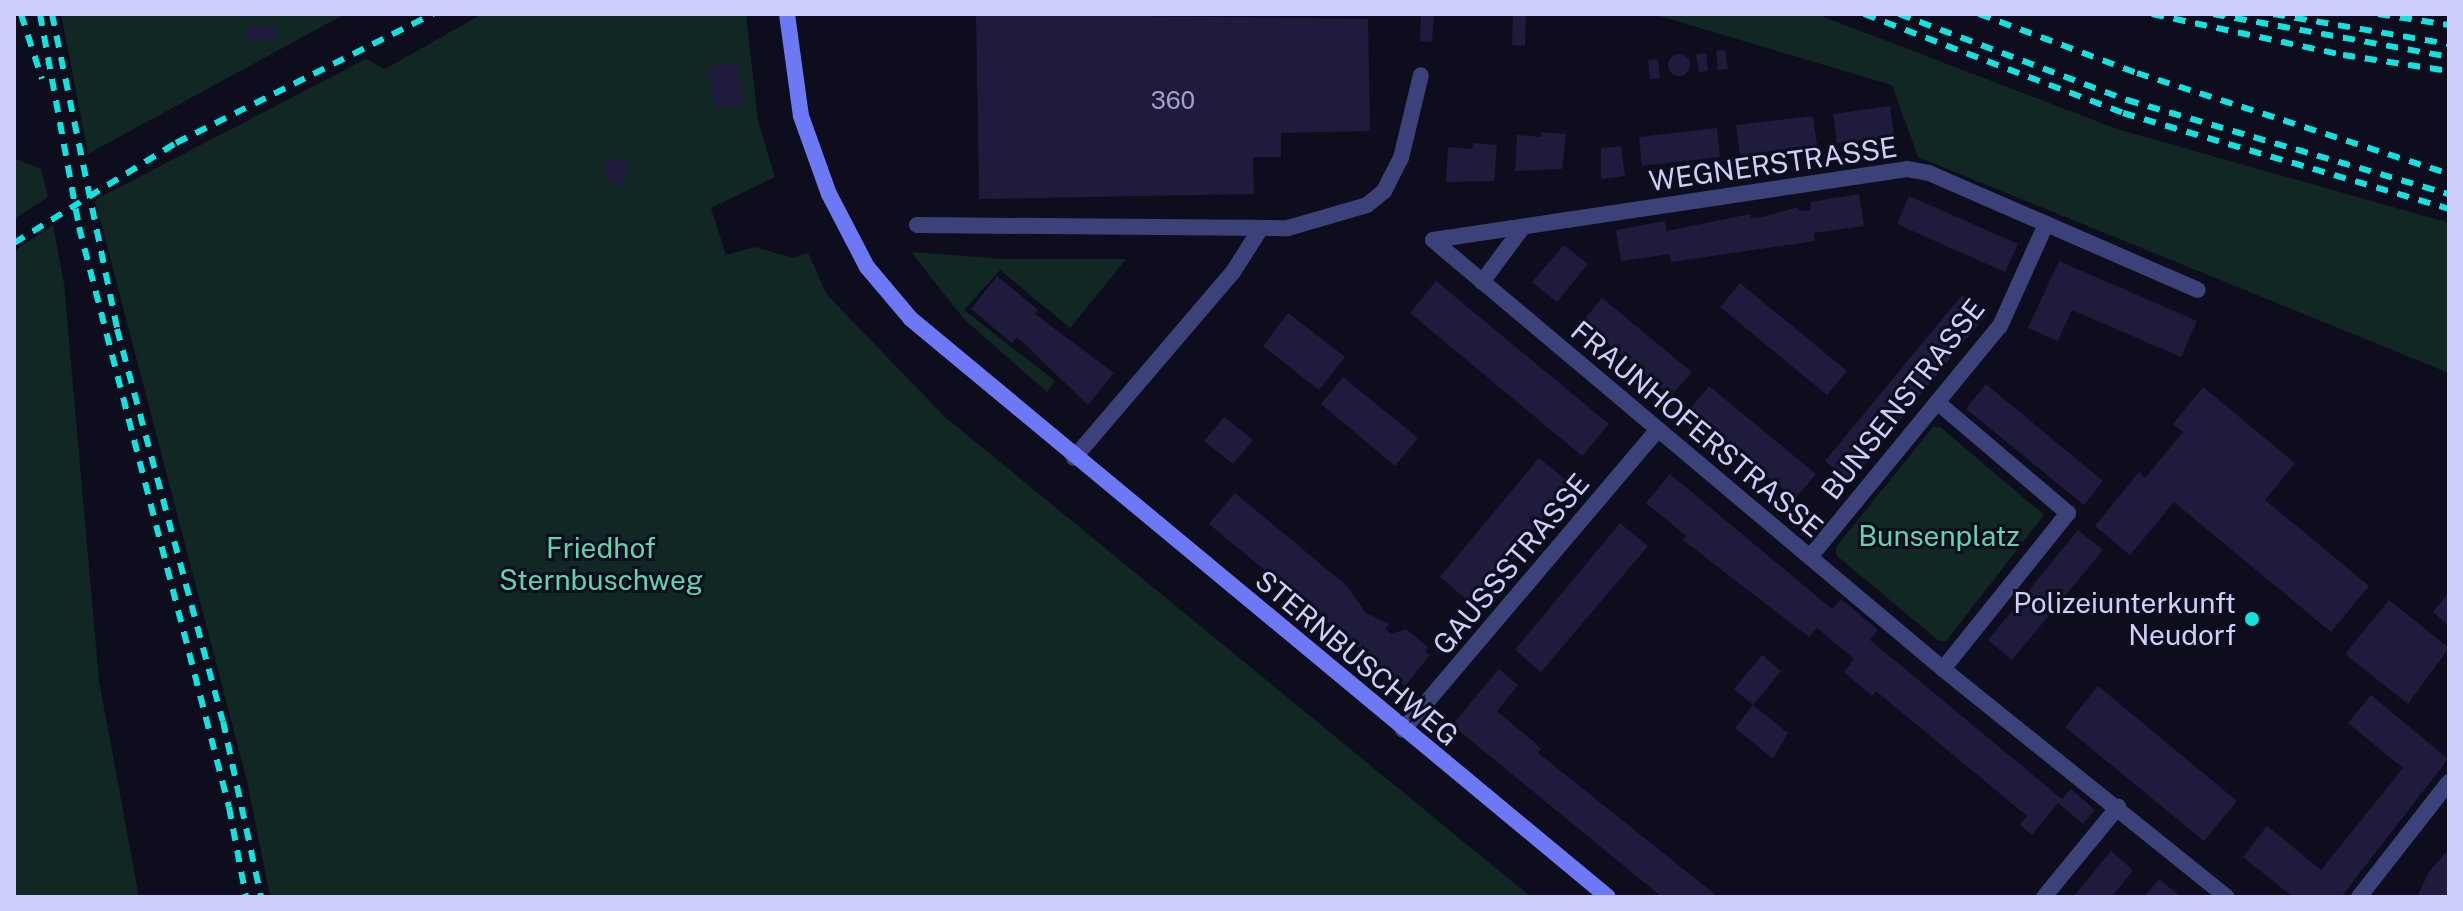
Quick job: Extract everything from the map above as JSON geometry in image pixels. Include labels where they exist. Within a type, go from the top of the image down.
[{"type":"main road","name":"STERNBUSCHWEG","points":[[787,14],[801,116],[813,155],[867,267],[922,330],[1608,897]]},
{"type":"street","points":[[917,225],[1288,228],[1367,205],[1384,191],[1401,158],[1421,75]]},
{"type":"street","name":"WEGNERSTRASSE","points":[[1433,240],[1907,169],[1929,173],[2198,290]]},
{"type":"street","name":"BUNSENSTRASSE","points":[[1810,557],[2000,326],[2046,224]]},
{"type":"street","points":[[1482,282],[1523,227]]},
{"type":"street","points":[[1074,458],[1233,272],[1261,228]]},
{"type":"street","name":"FRAUNHOFERSTRASSE","points":[[1433,240],[1943,669],[2227,897]]},
{"type":"street","points":[[1937,402],[2068,513],[1943,669]]},
{"type":"street","name":"GAUSSSTRASSE","points":[[1403,730],[1657,431]]},
{"type":"street","points":[[2359,897],[2449,782]]},
{"type":"street","points":[[2044,897],[2118,807]]},
{"type":"green space","points":[[61,14],[345,14],[88,154]]},
{"type":"green space","name":"Friedhof Sternbuschweg","points":[[482,14],[746,14],[758,121],[775,177],[711,208],[726,255],[755,247],[793,258],[808,253],[827,295],[945,417],[1531,897],[270,897],[248,785],[95,200],[366,59],[385,69]]},
{"type":"green space","points":[[1653,14],[1816,14],[2117,129],[2449,223],[2449,373],[1918,157],[1892,85]]},
{"type":"green space","points":[[14,158],[41,169],[48,197],[14,219]]},
{"type":"green space","points":[[53,225],[64,284],[99,681],[139,897],[14,897],[14,251]]},
{"type":"green space","points":[[911,252],[1003,259],[1126,259],[1070,328],[1000,270],[964,310],[1055,381],[1047,392],[964,319]]},
{"type":"green space","name":"Bunsenplatz","points":[[1933,427],[1940,427],[2044,515],[1946,641],[1939,641],[1836,555],[1836,547]]},
{"type":"building","points":[[976,14],[1368,19],[1370,131],[1281,133],[1281,157],[1253,157],[1254,194],[979,199]]},
{"type":"building","points":[[1421,14],[1434,14],[1432,42],[1420,41]]},
{"type":"building","points":[[1513,14],[1526,14],[1525,46],[1512,45]]},
{"type":"building","points":[[276,26],[276,40],[246,41],[246,27]]},
{"type":"building","points":[[1725,50],[1728,69],[1718,70],[1716,51]]},
{"type":"building","points":[[1706,53],[1708,71],[1699,72],[1696,54]]},
{"type":"building","points":[[1679,54],[1687,57],[1690,65],[1687,73],[1679,76],[1671,73],[1668,65],[1671,57]]},
{"type":"building","points":[[1658,59],[1660,78],[1650,79],[1648,60]]},
{"type":"building","points":[[737,62],[745,104],[716,110],[708,68]]},
{"type":"building","points":[[1890,106],[1894,136],[1837,143],[1833,114]]},
{"type":"building","points":[[1813,116],[1817,145],[1740,155],[1736,125]]},
{"type":"building","points":[[1717,128],[1720,157],[1642,166],[1639,137]]},
{"type":"building","points":[[1541,132],[1566,134],[1562,169],[1515,171],[1517,135],[1541,137]]},
{"type":"building","points":[[1473,143],[1497,145],[1494,181],[1446,182],[1448,147],[1472,149]]},
{"type":"building","points":[[1621,146],[1625,176],[1601,179],[1601,148]]},
{"type":"building","points":[[607,158],[630,162],[622,187],[604,179]]},
{"type":"building","points":[[1859,194],[1864,226],[1814,233],[1815,241],[1671,262],[1670,254],[1621,261],[1616,230],[1665,221],[1667,231],[1750,214],[1751,218],[1763,217],[1798,207],[1799,211],[1811,210],[1810,202]]},
{"type":"building","points":[[1909,196],[2018,244],[2005,272],[1897,224]]},
{"type":"building","points":[[1564,245],[1588,264],[1557,302],[1532,282]]},
{"type":"building","points":[[2059,261],[2197,321],[2181,357],[2072,310],[2058,341],[2028,328]]},
{"type":"building","points":[[997,276],[1038,310],[1035,314],[1114,373],[1088,405],[1017,337],[1012,343],[971,309]]},
{"type":"building","points":[[1436,281],[1609,424],[1582,456],[1410,313]]},
{"type":"building","points":[[1740,283],[1847,371],[1827,395],[1720,307]]},
{"type":"building","points":[[1962,295],[1986,315],[1850,481],[1825,461]]},
{"type":"building","points":[[1602,298],[1692,372],[1671,396],[1582,322]]},
{"type":"building","points":[[1288,313],[1345,357],[1319,390],[1263,346]]},
{"type":"building","points":[[1343,377],[1418,438],[1395,466],[1321,404]]},
{"type":"building","points":[[1986,384],[2103,481],[2084,505],[1966,409]]},
{"type":"building","points":[[1709,386],[1816,474],[1795,499],[1689,410]]},
{"type":"building","points":[[2203,387],[2295,463],[2265,500],[2369,586],[2331,632],[2174,502],[2130,555],[2095,526],[2139,472],[2145,478],[2183,432],[2173,424]]},
{"type":"building","points":[[1224,417],[1253,440],[1233,464],[1204,441]]},
{"type":"building","points":[[1539,458],[1571,484],[1472,604],[1440,577]]},
{"type":"building","points":[[1670,474],[1832,609],[1841,599],[1878,630],[1870,640],[2062,799],[2071,789],[2095,810],[2083,824],[2058,803],[2032,835],[2020,825],[2027,816],[1876,691],[1872,696],[1844,672],[1854,659],[1817,628],[1809,637],[1683,540],[1686,536],[1646,503]]},
{"type":"building","points":[[1235,493],[1347,586],[1366,613],[1389,624],[1385,629],[1391,634],[1406,629],[1428,647],[1425,650],[1430,655],[1405,686],[1209,524]]},
{"type":"building","points":[[1620,523],[1648,546],[1541,672],[1515,650]]},
{"type":"building","points":[[2078,530],[2103,550],[2012,660],[1988,640]]},
{"type":"building","points":[[2449,592],[2449,626],[2433,612]]},
{"type":"building","points":[[2389,600],[2449,648],[2408,704],[2345,654]]},
{"type":"building","points":[[1762,655],[1781,671],[1753,705],[1734,689]]},
{"type":"building","points":[[1499,669],[1518,685],[1497,711],[1541,749],[1538,753],[1718,897],[1662,897],[1452,725]]},
{"type":"building","points":[[2098,686],[2237,801],[2204,841],[2065,727]]},
{"type":"building","points":[[2371,695],[2448,759],[2341,897],[2293,897],[2243,857],[2267,826],[2321,870],[2403,768],[2348,723]]},
{"type":"building","points":[[1753,705],[1788,733],[1773,759],[1735,728]]},
{"type":"building","points":[[2449,849],[2449,897],[2417,897],[2429,872]]},
{"type":"building","points":[[2111,851],[2133,870],[2120,887],[2111,897],[2073,897]]},
{"type":"building","points":[[2159,879],[2181,897],[2144,897]]},
{"type":"railway","points":[[21,14],[42,79]]},
{"type":"railway","points":[[40,14],[79,227],[229,807],[246,897]]},
{"type":"railway","points":[[52,14],[117,329],[223,721],[261,897]]},
{"type":"railway","points":[[14,243],[176,143],[433,14]]},
{"type":"railway","points":[[1864,14],[2123,113],[2449,209]]},
{"type":"railway","points":[[1899,14],[2127,100],[2449,194]]},
{"type":"railway","points":[[1979,14],[2137,73],[2449,174]]},
{"type":"railway","points":[[2152,14],[2343,55],[2449,71]]},
{"type":"railway","points":[[2213,14],[2449,57]]},
{"type":"railway","points":[[2273,14],[2449,44]]},
{"type":"railway","points":[[2378,14],[2449,25]]},
{"type":"place","name":"Polizeiunterkunft Neudorf","points":[[2252,619]]}]
